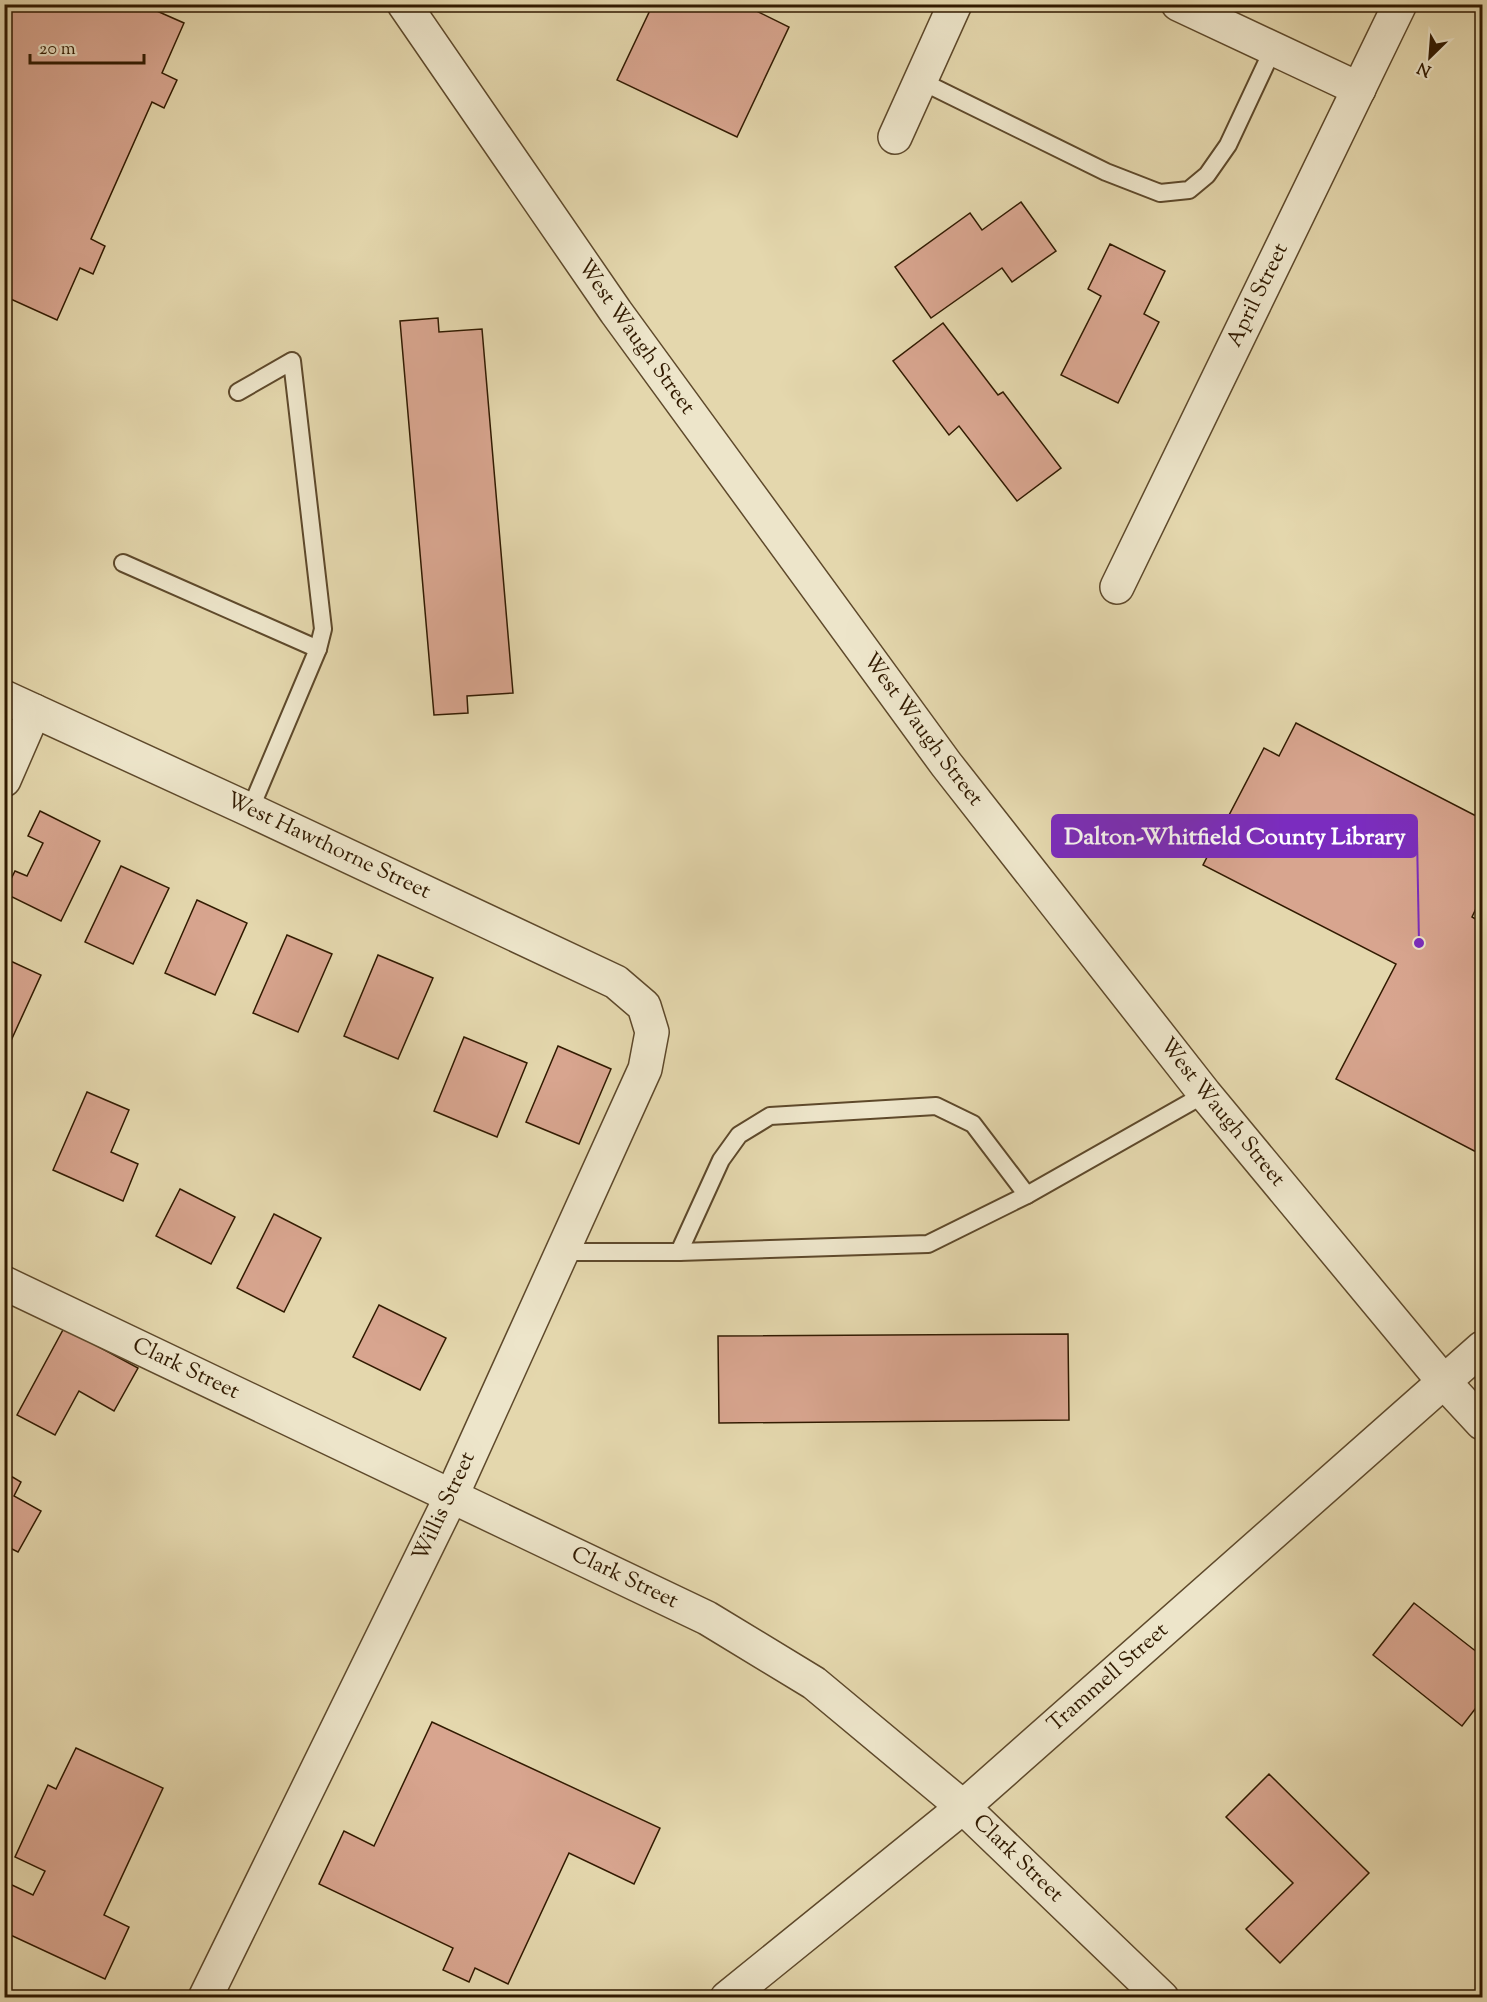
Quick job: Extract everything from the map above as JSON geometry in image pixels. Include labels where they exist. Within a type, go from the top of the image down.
[{"type":"street","name":"West Waugh Street","points":[[404,4],[616,312],[946,764],[1205,1095],[1444,1382],[1482,1423]]},
{"type":"street","points":[[895,137],[955,4]]},
{"type":"street","points":[[1178,4],[1359,89]]},
{"type":"street","name":"April Street","points":[[1118,587],[1400,4]]},
{"type":"street","name":"West Hawthorne Street","points":[[4,697],[616,982],[644,1006]]},
{"type":"street","points":[[4,780],[34,711]]},
{"type":"street","name":"Willis Street","points":[[205,1998],[453,1495],[645,1070],[652,1032],[644,1006]]},
{"type":"street","name":"Clark Street","points":[[4,1283],[707,1618],[814,1683],[963,1807],[1162,1998]]},
{"type":"street","name":"Trammell Street","points":[[727,1998],[963,1807],[1482,1348]]},
{"type":"lane","points":[[921,81],[1106,172],[1160,194],[1189,190],[1207,175],[1228,145],[1273,49]]},
{"type":"lane","points":[[238,392],[292,361],[323,628],[318,649],[250,810]]},
{"type":"lane","points":[[123,563],[318,649]]},
{"type":"lane","points":[[562,1251],[679,1252],[928,1244],[1027,1195],[1205,1095]]},
{"type":"lane","points":[[679,1252],[721,1160],[739,1135],[770,1116],[936,1106],[973,1124],[1027,1195]]},
{"type":"building","points":[[9,4],[65,4],[74,9],[76,4],[141,4],[184,23],[162,73],[177,80],[164,108],[152,102],[91,239],[105,246],[93,274],[80,268],[57,320],[4,296],[4,14]]},
{"type":"building","points":[[653,4],[742,4],[789,27],[737,137],[617,80]]},
{"type":"building","points":[[1021,202],[1056,251],[1012,282],[1002,268],[931,318],[895,267],[970,213],[982,230]]},
{"type":"building","points":[[1110,244],[1165,271],[1144,314],[1159,322],[1118,403],[1061,375],[1101,296],[1088,289]]},
{"type":"building","points":[[438,318],[439,332],[482,329],[513,693],[467,696],[468,713],[434,715],[400,321]]},
{"type":"building","points":[[943,323],[998,395],[1003,392],[1061,468],[1017,501],[959,426],[949,435],[893,361]]},
{"type":"building","points":[[1296,723],[1482,819],[1482,896],[1472,917],[1482,923],[1482,1155],[1336,1079],[1396,964],[1203,865],[1264,748],[1279,756]]},
{"type":"building","points":[[40,811],[100,841],[61,921],[4,893],[15,871],[27,876],[43,843],[28,836]]},
{"type":"building","points":[[121,866],[169,888],[133,964],[85,942]]},
{"type":"building","points":[[197,900],[247,923],[215,995],[165,973]]},
{"type":"building","points":[[287,935],[332,954],[298,1032],[253,1013]]},
{"type":"building","points":[[378,955],[433,978],[398,1059],[344,1036]]},
{"type":"building","points":[[4,958],[41,975],[4,1056]]},
{"type":"building","points":[[464,1037],[527,1063],[497,1137],[434,1111]]},
{"type":"building","points":[[558,1046],[611,1069],[579,1144],[526,1122]]},
{"type":"building","points":[[87,1092],[129,1110],[111,1152],[138,1164],[123,1201],[53,1170]]},
{"type":"building","points":[[180,1189],[235,1217],[211,1264],[156,1236]]},
{"type":"building","points":[[274,1214],[321,1238],[284,1312],[237,1288]]},
{"type":"building","points":[[379,1305],[446,1338],[420,1390],[353,1357]]},
{"type":"building","points":[[64,1328],[138,1368],[114,1411],[79,1391],[55,1435],[17,1415]]},
{"type":"building","points":[[1068,1334],[1069,1420],[719,1423],[718,1336]]},
{"type":"building","points":[[4,1472],[21,1482],[14,1496],[41,1511],[18,1552],[4,1545]]},
{"type":"building","points":[[1414,1603],[1482,1656],[1482,1700],[1462,1726],[1373,1655]]},
{"type":"building","points":[[432,1722],[660,1828],[634,1884],[569,1853],[508,1984],[475,1968],[469,1982],[443,1970],[453,1948],[319,1884],[344,1831],[374,1846]]},
{"type":"building","points":[[76,1748],[163,1788],[104,1915],[129,1927],[105,1979],[4,1932],[4,1896],[10,1884],[33,1895],[45,1871],[15,1857],[48,1785],[56,1789]]},
{"type":"building","points":[[1269,1774],[1369,1873],[1280,1963],[1246,1929],[1293,1883],[1226,1817]]},
{"type":"place","name":"Dalton-Whitfield County Library","points":[[1419,943]]}]
